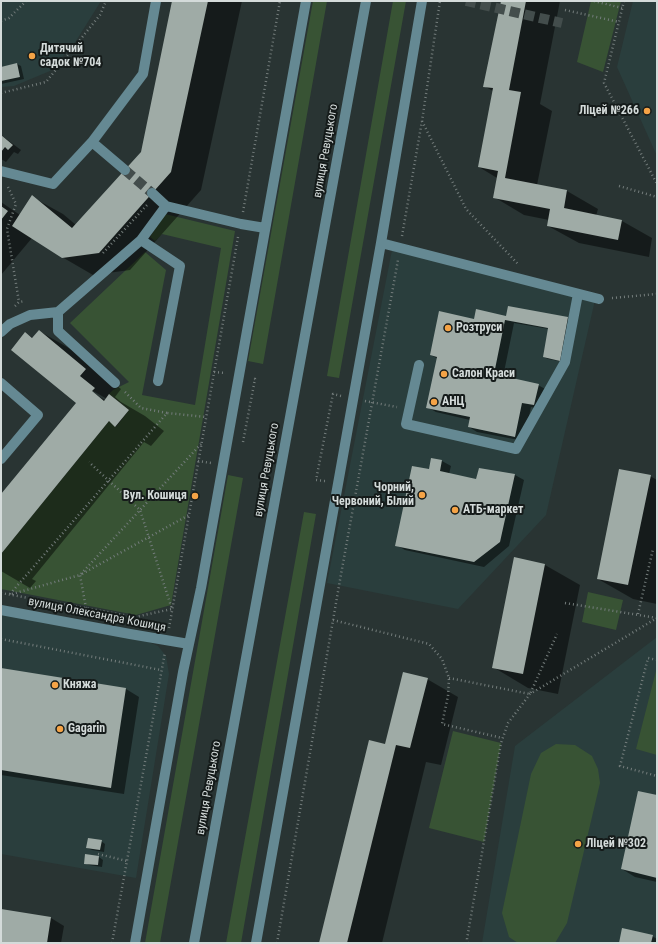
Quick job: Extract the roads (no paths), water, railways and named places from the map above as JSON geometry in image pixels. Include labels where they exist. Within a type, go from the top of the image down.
[{"type":"street","points":[[1,171],[53,184],[92,142],[143,74],[156,1]]},
{"type":"street","points":[[135,943],[189,644],[202,581],[306,1]]},
{"type":"street","name":"вулиця Ревуцького","points":[[194,943],[366,1]]},
{"type":"street","points":[[256,943],[422,1]]},
{"type":"street","points":[[92,142],[125,170]]},
{"type":"street","points":[[152,193],[166,206],[240,224],[265,228]]},
{"type":"street","points":[[1,332],[10,324],[30,315],[58,312],[141,240],[166,206]]},
{"type":"street","points":[[141,240],[180,266],[158,382]]},
{"type":"street","points":[[380,243],[599,299]]},
{"type":"street","points":[[419,365],[406,424],[516,449],[565,362],[578,294]]},
{"type":"street","points":[[58,312],[58,331],[115,383]]},
{"type":"street","points":[[1,383],[38,415],[1,459]]},
{"type":"street","name":"вулиця Олександра Кошиця","points":[[1,610],[189,644]]},
{"type":"tunnel","points":[[466,1],[562,23]]},
{"type":"tunnel","points":[[125,170],[152,193]]},
{"type":"place","name":"Дитячий садок №704","points":[[32,56]]},
{"type":"place","name":"Ліцей №266","points":[[647,111]]},
{"type":"place","name":"Розтруси","points":[[448,328]]},
{"type":"place","name":"Салон Краси","points":[[444,374]]},
{"type":"place","name":"АНЦ","points":[[434,402]]},
{"type":"place","name":"Чорний, Червоний, Білий","points":[[422,495]]},
{"type":"place","name":"Вул. Кошиця","points":[[195,496]]},
{"type":"place","name":"АТБ-маркет","points":[[455,510]]},
{"type":"place","name":"Княжа","points":[[55,685]]},
{"type":"place","name":"Gagarin","points":[[60,729]]},
{"type":"place","name":"Ліцей №302","points":[[578,844]]}]
